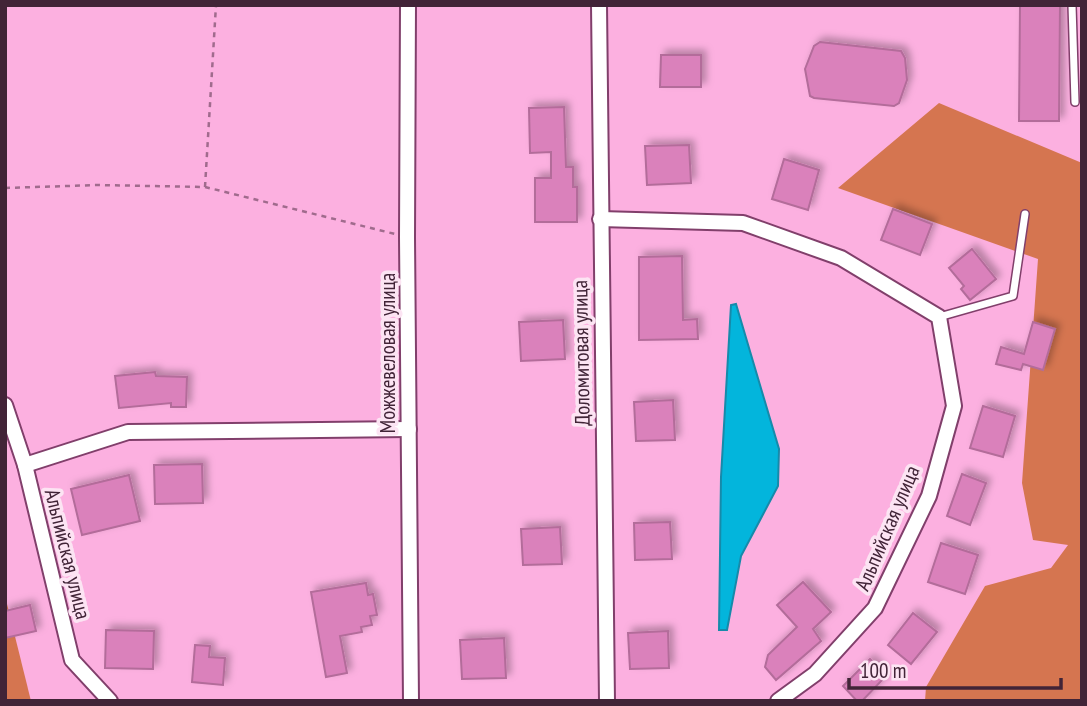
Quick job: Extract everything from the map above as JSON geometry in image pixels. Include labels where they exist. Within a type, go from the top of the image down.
[{"type":"street","name":"Можжевеловая улица","points":[[408,5],[411,701]]},
{"type":"street","name":"Доломитовая улица","points":[[599,5],[607,701]]},
{"type":"street","points":[[600,219],[743,223],[841,258],[939,317]]},
{"type":"street","name":"Альпийская улица","points":[[778,701],[815,674],[876,608],[929,496],[954,405],[939,317]]},
{"type":"street","name":"Альпийская улица","points":[[5,405],[25,464],[72,660],[110,701]]},
{"type":"street","points":[[25,464],[128,432],[409,429]]},
{"type":"lane","points":[[1072,5],[1075,102]]},
{"type":"lane","points":[[939,317],[1013,296],[1025,214]]},
{"type":"path","points":[[205,187],[216,5]]},
{"type":"path","points":[[5,188],[98,185],[205,187],[407,237]]},
{"type":"shaded area","points":[[939,103],[1082,163],[1082,701],[925,701],[926,687],[985,586],[1051,568],[1068,545],[1033,540],[1022,483],[1038,259],[838,188]]},
{"type":"shaded area","points":[[5,596],[31,701],[5,701]]},
{"type":"water","points":[[736,304],[779,449],[778,486],[741,556],[727,630],[719,630],[721,477],[731,305]]},
{"type":"building","points":[[1020,5],[1060,5],[1059,121],[1019,121]]},
{"type":"building","points":[[820,42],[901,51],[905,58],[907,80],[899,103],[894,106],[810,96],[805,69],[814,46]]},
{"type":"building","points":[[661,55],[701,55],[701,87],[660,87]]},
{"type":"building","points":[[564,107],[566,167],[573,167],[573,187],[577,187],[577,222],[535,222],[535,178],[551,178],[551,152],[530,153],[529,108]]},
{"type":"building","points":[[689,145],[691,183],[647,185],[645,146]]},
{"type":"building","points":[[784,159],[819,170],[808,210],[772,199]]},
{"type":"building","points":[[893,209],[932,224],[920,255],[881,240]]},
{"type":"building","points":[[972,249],[996,279],[970,300],[961,289],[964,286],[949,268]]},
{"type":"building","points":[[682,256],[683,320],[697,319],[698,339],[639,340],[639,257]]},
{"type":"building","points":[[563,320],[565,359],[521,361],[519,322]]},
{"type":"building","points":[[1033,322],[1055,329],[1043,370],[1023,364],[1021,370],[996,364],[1001,347],[1024,354]]},
{"type":"building","points":[[155,372],[156,376],[187,377],[186,407],[171,407],[171,403],[119,408],[115,376]]},
{"type":"building","points":[[673,400],[675,440],[636,441],[634,402]]},
{"type":"building","points":[[983,406],[1015,416],[1003,457],[970,448]]},
{"type":"building","points":[[202,464],[203,503],[155,504],[154,465]]},
{"type":"building","points":[[962,474],[986,483],[970,525],[947,516]]},
{"type":"building","points":[[129,475],[140,521],[82,535],[71,489]]},
{"type":"building","points":[[670,522],[672,559],[635,560],[634,523]]},
{"type":"building","points":[[560,527],[562,564],[523,565],[521,529]]},
{"type":"building","points":[[941,543],[978,555],[965,594],[928,582]]},
{"type":"building","points":[[803,582],[831,612],[813,629],[821,641],[776,680],[765,667],[768,655],[797,627],[777,605]]},
{"type":"building","points":[[366,583],[368,595],[373,594],[377,615],[370,616],[372,625],[361,627],[362,632],[340,636],[347,673],[326,677],[311,592]]},
{"type":"building","points":[[30,605],[36,631],[5,638],[5,611]]},
{"type":"building","points":[[913,613],[937,632],[911,664],[888,645]]},
{"type":"building","points":[[106,630],[154,631],[153,669],[105,668]]},
{"type":"building","points":[[668,631],[669,668],[630,669],[628,633]]},
{"type":"building","points":[[504,638],[506,678],[462,679],[460,640]]},
{"type":"building","points":[[195,645],[210,646],[209,657],[225,658],[223,685],[192,682]]},
{"type":"building","points":[[870,659],[886,676],[862,701],[857,701],[843,686]]}]
